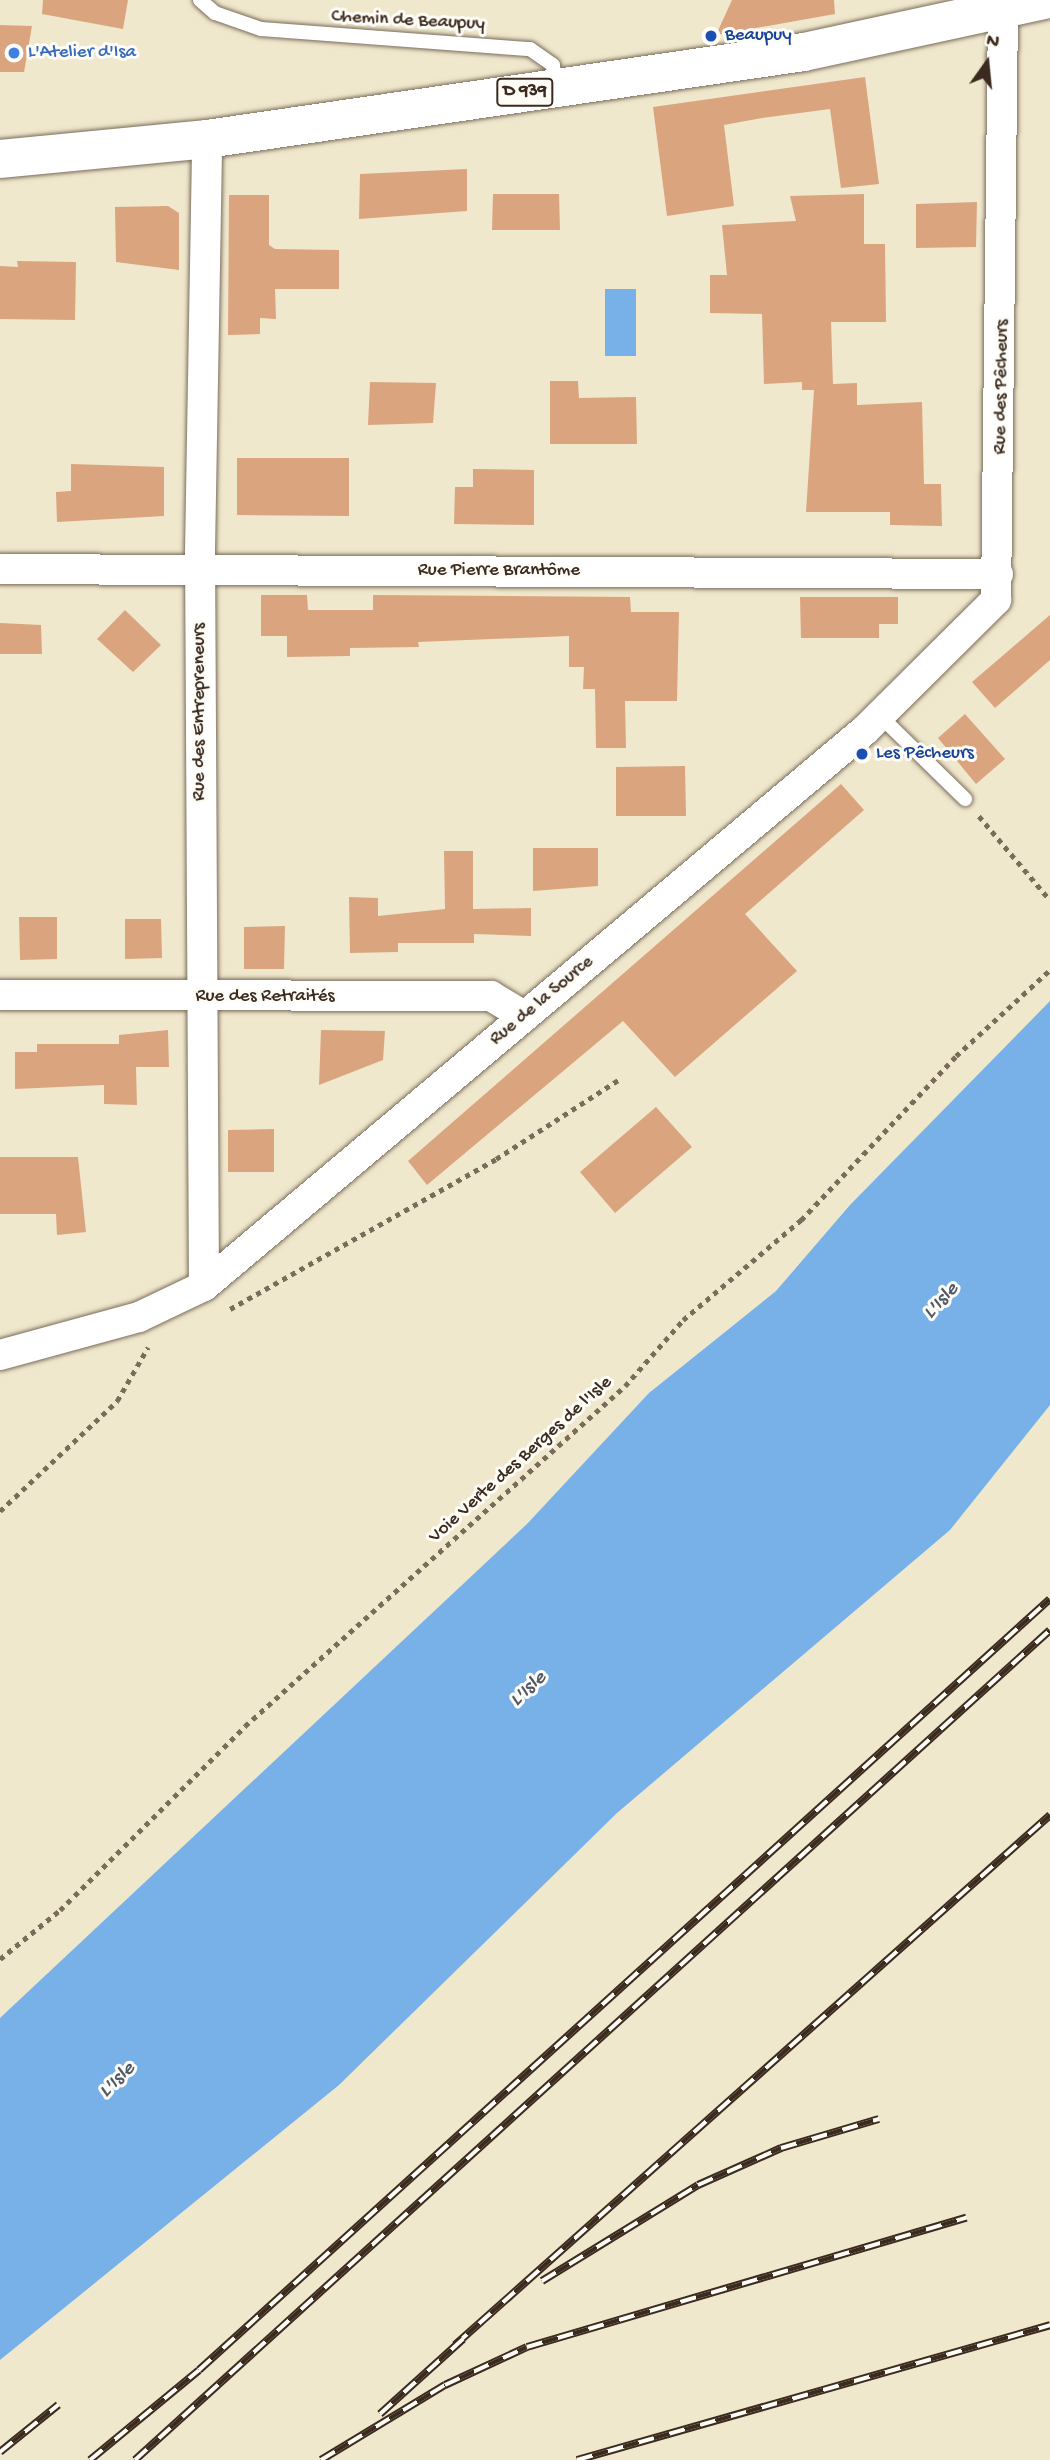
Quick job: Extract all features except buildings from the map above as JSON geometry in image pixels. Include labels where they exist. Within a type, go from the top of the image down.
[{"type":"main road","name":"D 939","points":[[0,159],[207,139],[804,52],[1044,0]]},
{"type":"street","name":"Rue des Pêcheurs","points":[[880,716],[996,600],[1003,9]]},
{"type":"street","name":"Rue des Entrepreneurs","points":[[204,1286],[200,570],[207,139]]},
{"type":"street","name":"Rue Pierre Brantôme","points":[[0,569],[998,574]]},
{"type":"street","name":"Rue de la Source","points":[[0,1355],[139,1317],[204,1286],[880,716]]},
{"type":"street","name":"Rue des Retraités","points":[[0,995],[202,998],[491,996],[524,1016]]},
{"type":"lane","name":"Chemin de Beaupuy","points":[[200,0],[215,13],[261,29],[530,49],[553,65],[555,87]]},
{"type":"lane","points":[[880,716],[965,799]]},
{"type":"path","points":[[965,799],[1050,900]]},
{"type":"path","name":"Voie Verte des Berges de l'Isle","points":[[0,1959],[60,1910],[245,1726],[625,1386],[683,1320],[801,1220],[956,1056],[1050,970]]},
{"type":"path","points":[[224,1312],[496,1159],[621,1078]]},
{"type":"path","points":[[139,1317],[148,1349]]},
{"type":"path","points":[[0,1511],[117,1401],[148,1349],[159,1344]]},
{"type":"water","points":[[605,289],[636,289],[636,356],[605,356]]},
{"type":"water","name":"L'Isle","points":[[1050,1001],[1050,1405],[950,1530],[617,1813],[339,2085],[0,2360],[0,2018],[527,1524],[649,1393],[776,1291],[850,1205]]},
{"type":"railway","points":[[90,2460],[199,2370],[1050,1599]]},
{"type":"railway","points":[[135,2460],[1050,1630]]},
{"type":"railway","points":[[455,2345],[1050,1815]]},
{"type":"railway","points":[[542,2281],[698,2185],[781,2148],[879,2119]]},
{"type":"railway","points":[[321,2460],[445,2385],[527,2347],[966,2218]]},
{"type":"railway","points":[[577,2460],[1050,2325]]},
{"type":"railway","points":[[380,2414],[463,2339]]},
{"type":"railway","points":[[0,2452],[58,2405]]},
{"type":"place","name":"Beaupuy","points":[[711,36]]},
{"type":"place","name":"L'Atelier d'Isa","points":[[14,53]]},
{"type":"place","name":"Les Pêcheurs","points":[[862,754]]}]
